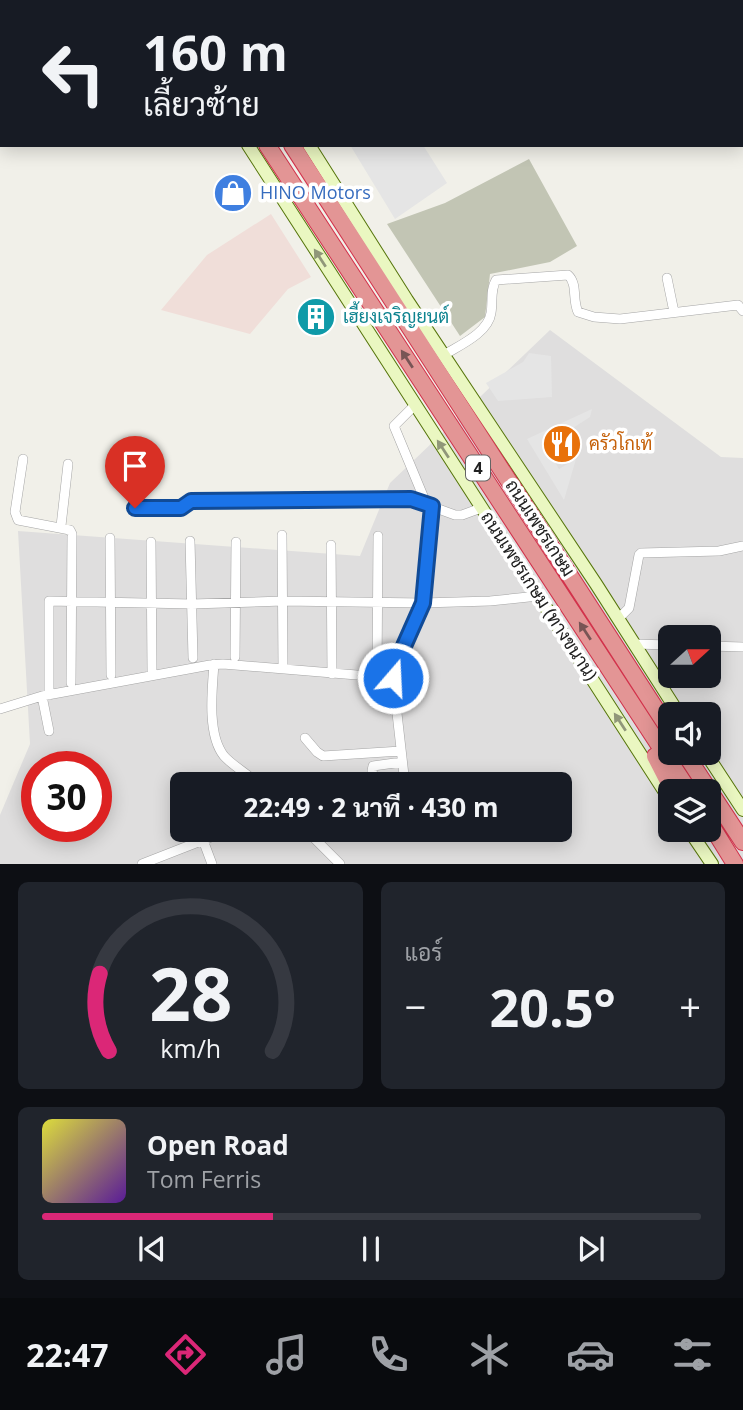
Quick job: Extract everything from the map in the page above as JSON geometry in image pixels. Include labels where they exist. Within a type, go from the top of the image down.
[{"type":"highway","name":"ถนนเพชรเกษม","points":[[266,147],[680,779]]},
{"type":"highway","name":"ถนนเพชรเกษม","points":[[293,147],[658,712]]},
{"type":"highway","points":[[630,701],[629,709],[667,779]]},
{"type":"highway","points":[[693,765],[743,842]]},
{"type":"highway","points":[[721,841],[735,864]]},
{"type":"main road","name":"ถนนเพชรเกษม (ทางขนาน)","points":[[249,147],[658,781]]},
{"type":"main road","name":"4","points":[[310,147],[671,702]]},
{"type":"main road","points":[[714,765],[743,810]]},
{"type":"main road","points":[[697,842],[712,864]]},
{"type":"street","points":[[444,355],[486,326],[491,314],[496,280],[568,275],[573,281],[575,307],[578,312],[594,317],[620,319],[738,305],[743,311]]},
{"type":"street","points":[[667,278],[674,312]]},
{"type":"street","points":[[403,772],[393,678],[396,664],[423,603],[429,505],[394,426],[414,406]]},
{"type":"street","points":[[23,459],[15,512],[18,520],[61,526],[72,534],[71,683]]},
{"type":"street","points":[[61,526],[68,464]]},
{"type":"street","points":[[135,508],[181,508],[191,501],[411,499],[462,515],[481,508]]},
{"type":"street","points":[[282,535],[283,668]]},
{"type":"street","points":[[377,677],[378,536]]},
{"type":"street","points":[[110,538],[111,675]]},
{"type":"street","points":[[190,541],[193,658]]},
{"type":"street","points":[[151,542],[152,670]]},
{"type":"street","points":[[234,657],[236,542]]},
{"type":"street","points":[[331,545],[332,674]]},
{"type":"street","points":[[618,619],[629,608],[640,553],[719,551],[743,546]]},
{"type":"street","points":[[49,731],[45,695],[48,602],[423,603],[538,596]]},
{"type":"street","points":[[634,644],[658,645]]},
{"type":"street","points":[[721,646],[743,647]]},
{"type":"street","points":[[0,709],[45,695],[214,664],[393,678]]},
{"type":"street","points":[[214,664],[212,720],[217,740],[224,755],[244,772]]},
{"type":"street","points":[[305,738],[323,756],[401,751]]},
{"type":"street","points":[[372,772],[373,766],[402,762]]},
{"type":"street","points":[[142,864],[160,861],[199,842]]},
{"type":"street","points":[[204,842],[212,864]]},
{"type":"street","points":[[318,842],[340,864]]},
{"type":"shaded area","points":[[351,147],[424,147],[447,183],[395,219]]},
{"type":"shaded area","points":[[529,159],[577,246],[550,262],[490,274],[485,317],[460,336],[387,224],[445,203]]},
{"type":"shaded area","points":[[271,214],[311,277],[288,289],[250,334],[161,310],[207,255]]},
{"type":"shaded area","points":[[550,330],[721,457],[743,458],[743,864],[0,864],[0,815],[21,765],[21,842],[112,842],[112,751],[27,751],[30,744],[18,531],[360,556],[390,483]]},
{"type":"shaded area","points":[[529,353],[551,356],[552,397],[498,401],[486,383],[523,362]]},
{"type":"shaded area","points":[[592,409],[590,417],[545,446],[559,469],[576,459],[564,500],[527,439]]},
{"type":"place","name":"HINO Motors","points":[[233,193]]},
{"type":"place","name":"เฮี้ยงเจริญยนต์","points":[[316,317]]},
{"type":"place","name":"ครัวโกเท้","points":[[562,444]]},
{"type":"route","points":[[135,508],[181,508],[191,501],[411,499],[432,506],[423,603],[396,664],[393,678]]}]
